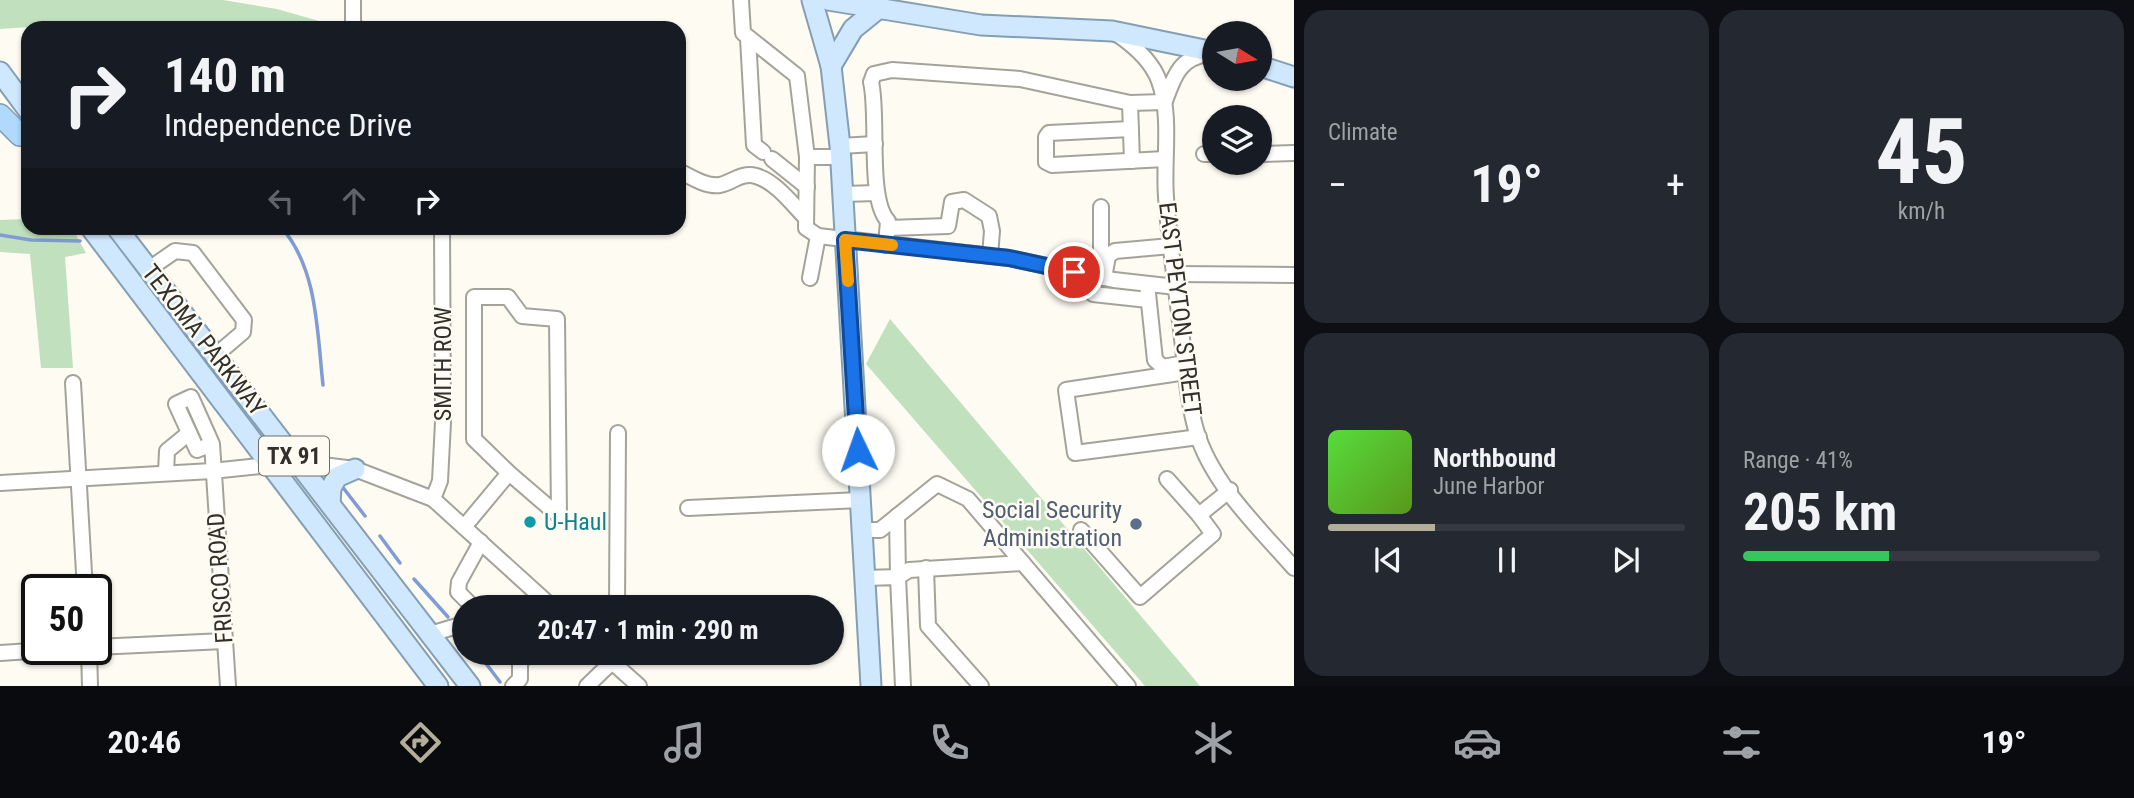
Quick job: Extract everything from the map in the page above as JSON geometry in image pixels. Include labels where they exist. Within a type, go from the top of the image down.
[{"type":"highway","points":[[0,115],[21,138]]},
{"type":"main road","points":[[812,0],[831,66],[841,152],[872,686]]},
{"type":"main road","points":[[828,0],[981,25],[1112,31],[1202,50]]},
{"type":"main road","points":[[831,66],[853,29],[879,8]]},
{"type":"main road","points":[[1272,70],[1294,77]]},
{"type":"main road","points":[[0,72],[21,100]]},
{"type":"main road","points":[[0,108],[21,137]]},
{"type":"main road","name":"TEXOMA PARKWAY","points":[[96,235],[438,686]]},
{"type":"main road","name":"TEXOMA PARKWAY","points":[[122,235],[470,686]]},
{"type":"main road","points":[[330,504],[331,488],[337,477],[355,470]]},
{"type":"street","points":[[353,0],[353,21]]},
{"type":"street","points":[[741,0],[743,33],[797,76],[807,157],[806,228],[818,236],[1036,262],[1100,277],[1147,284],[1294,275]]},
{"type":"street","name":"EAST PEYTON STREET","points":[[1112,31],[1131,43],[1144,58],[1158,79],[1164,102],[1171,246],[1185,368],[1199,437],[1214,469],[1294,568]]},
{"type":"street","points":[[748,38],[754,145],[807,187]]},
{"type":"street","name":"EAST PEYTON STREET","points":[[1164,102],[1174,75],[1183,63],[1195,55],[1202,54]]},
{"type":"street","points":[[886,245],[888,221],[881,214],[877,193],[871,82],[874,75],[881,71],[1020,79],[1130,103],[1164,102]]},
{"type":"street","points":[[1130,103],[1132,161]]},
{"type":"street","points":[[1131,129],[1049,133],[1046,137],[1046,162],[1052,165],[1165,159]]},
{"type":"street","points":[[807,157],[875,144]]},
{"type":"street","points":[[1272,154],[1294,153]]},
{"type":"street","points":[[686,175],[698,181],[718,185],[742,176],[757,176],[772,185],[806,218]]},
{"type":"street","points":[[843,194],[877,193]]},
{"type":"street","points":[[888,228],[948,226],[952,202],[964,200],[989,216],[992,231],[990,256]]},
{"type":"street","points":[[1101,207],[1101,250],[1108,256]]},
{"type":"street","name":"SMITH ROW","points":[[433,499],[440,481],[443,422],[442,235]]},
{"type":"street","points":[[810,278],[818,236]]},
{"type":"street","points":[[1148,300],[1093,294],[1108,256],[1115,251],[1171,246]]},
{"type":"street","points":[[149,269],[175,251],[194,253],[244,320],[243,332],[216,355]]},
{"type":"street","points":[[1147,284],[1154,360],[1164,367],[1185,368]]},
{"type":"street","points":[[474,297],[508,297],[522,316],[557,319],[559,516],[509,473],[474,439],[474,297]]},
{"type":"street","points":[[1185,368],[1066,390],[1075,453],[1199,437]]},
{"type":"street","points":[[73,383],[84,574]]},
{"type":"street","points":[[166,473],[167,451],[223,404]]},
{"type":"street","name":"FRISCO ROAD","points":[[195,426],[212,471],[228,686]]},
{"type":"street","points":[[617,595],[618,433]]},
{"type":"street","points":[[0,483],[212,471],[298,462],[355,470],[433,499],[539,595]]},
{"type":"street","points":[[464,527],[509,473]]},
{"type":"street","points":[[1081,530],[1140,597],[1213,534],[1167,479]]},
{"type":"street","points":[[862,530],[880,530],[937,485],[968,499],[1128,686]]},
{"type":"street","points":[[1199,515],[1230,490]]},
{"type":"street","points":[[688,508],[860,500]]},
{"type":"street","points":[[897,516],[903,686]]},
{"type":"street","points":[[461,595],[458,592],[459,582],[481,542]]},
{"type":"street","points":[[865,578],[898,577],[909,570],[926,568],[1023,563]]},
{"type":"street","points":[[926,568],[928,626],[981,686]]},
{"type":"street","points":[[430,634],[452,628]]},
{"type":"street","points":[[112,646],[225,641]]},
{"type":"street","points":[[0,653],[21,652]]},
{"type":"street","points":[[89,665],[90,686]]},
{"type":"street","points":[[520,684],[521,665]]},
{"type":"street","points":[[597,683],[604,665]]},
{"type":"street","points":[[617,665],[639,686]]},
{"type":"green space","points":[[0,0],[223,0],[277,9],[319,21],[21,21],[21,28],[0,29]]},
{"type":"green space","points":[[21,219],[21,235],[76,235],[86,253],[65,257],[73,368],[41,368],[30,254],[0,252],[0,220]]},
{"type":"green space","points":[[890,319],[1200,686],[1145,686],[866,364]]},
{"type":"waterway","points":[[0,235],[31,240],[80,241]]},
{"type":"waterway","points":[[287,235],[303,263],[314,302],[323,385]]},
{"type":"waterway","points":[[341,485],[365,516]]},
{"type":"waterway","points":[[380,536],[400,563]]},
{"type":"waterway","points":[[414,579],[448,617]]},
{"type":"waterway","points":[[487,665],[500,682]]},
{"type":"slow traffic","points":[[848,281],[845,240],[892,245]]},
{"type":"place","name":"U-Haul","points":[[530,522]]},
{"type":"place","name":"Social Security Administration","points":[[1136,524]]},
{"type":"route","points":[[858,450],[845,240],[1009,258],[1074,272]]}]
